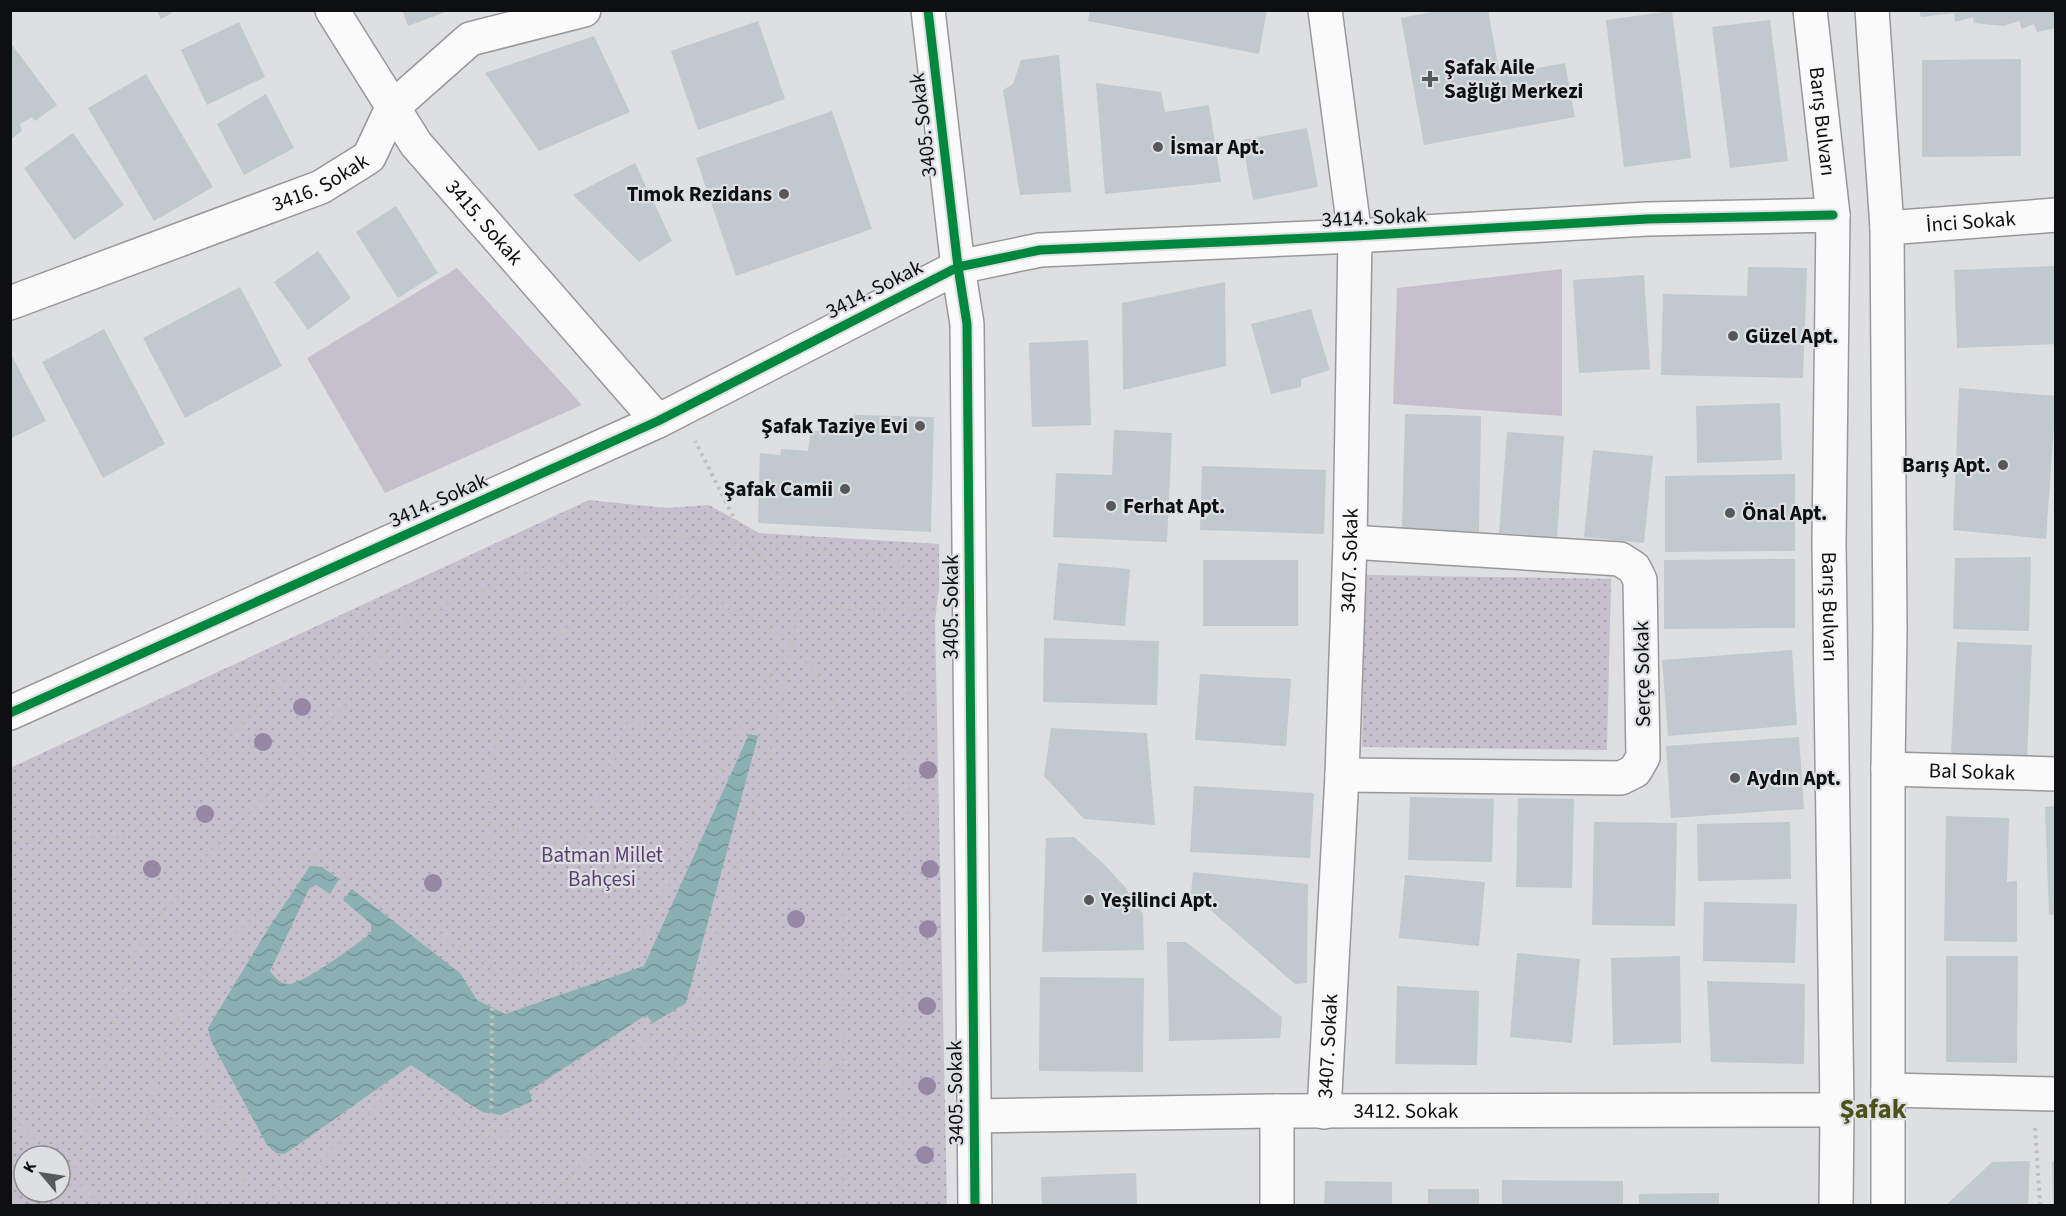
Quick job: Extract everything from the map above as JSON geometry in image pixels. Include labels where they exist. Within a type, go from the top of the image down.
[{"type":"street","name":"3415. Sokak","points":[[332,10],[416,144],[668,415]]},
{"type":"street","name":"3416. Sokak","points":[[10,303],[321,187],[369,157],[392,108],[470,39],[585,10]]},
{"type":"street","name":"3405. Sokak","points":[[928,10],[958,267],[967,324],[975,1206]]},
{"type":"street","name":"3407. Sokak","points":[[1324,1112],[1342,775],[1350,542],[1355,236],[1325,10]]},
{"type":"street","name":"Barış Bulvarı","points":[[1810,10],[1833,215],[1828,544],[1837,1110],[1836,1206]]},
{"type":"street","points":[[1872,10],[1887,228],[1890,618],[1887,769],[1888,1206]]},
{"type":"street","name":"3414. Sokak","points":[[10,713],[668,415],[958,267],[1040,250],[1355,236],[1647,219],[1833,215]]},
{"type":"street","name":"İnci Sokak","points":[[1887,228],[2055,215]]},
{"type":"street","name":"Serçe Sokak","points":[[1342,775],[1620,778],[1635,771],[1643,757],[1641,580],[1634,568],[1620,559],[1350,542]]},
{"type":"street","name":"Bal Sokak","points":[[1887,769],[2055,774]]},
{"type":"street","points":[[1888,1090],[2044,1093]]},
{"type":"street","name":"3412. Sokak","points":[[974,1116],[1277,1111],[1837,1110]]},
{"type":"street","points":[[1277,1111],[1277,1206]]},
{"type":"path","points":[[543,1206],[672,1066],[691,1031],[773,740],[797,618],[793,593],[751,546],[668,415]]},
{"type":"path","points":[[10,842],[126,835],[162,812],[269,692],[364,637],[622,535],[674,537],[751,546],[877,554],[896,561],[909,578],[911,608],[900,1206]]},
{"type":"path","points":[[491,1206],[492,967],[489,777],[504,712],[531,668],[559,634],[598,608],[643,598],[692,595],[725,604],[791,641],[826,688],[846,725],[842,1206]]},
{"type":"path","points":[[795,605],[969,612]]},
{"type":"path","points":[[101,1206],[74,1176],[130,962],[150,926],[215,849],[302,756],[412,618]]},
{"type":"path","points":[[226,1206],[201,1198],[148,1173],[139,1162],[140,1144],[167,1037],[208,964],[308,854],[319,854],[334,863],[407,914],[492,967],[524,972],[608,960],[630,949],[645,933],[732,747],[791,641]]},
{"type":"path","points":[[490,823],[579,849],[628,720],[732,747]]},
{"type":"path","points":[[177,1018],[191,1039],[230,1137],[242,1173],[245,1206]]},
{"type":"path","points":[[490,1141],[528,1122],[654,1035],[691,1031],[843,1070]]},
{"type":"path","points":[[261,1206],[277,1196],[385,1098],[415,1086],[490,1141]]},
{"type":"path","points":[[2031,1206],[2040,1204],[2044,1093]]},
{"type":"path","points":[[148,1113],[200,1131],[230,1137]]},
{"type":"path","points":[[10,1114],[41,1144]]},
{"type":"path","points":[[10,1180],[15,1206]]},
{"type":"green space","points":[[457,268],[582,405],[385,493],[307,358]]},
{"type":"green space","points":[[1562,269],[1562,416],[1393,404],[1397,288]]},
{"type":"green space","name":"Batman Millet Bahçesi","points":[[589,500],[666,508],[709,505],[759,533],[939,544],[939,587],[935,621],[947,1205],[11,1205],[10,768]]},
{"type":"green space","points":[[1365,575],[1611,579],[1607,750],[1362,747]]},
{"type":"water","points":[[749,734],[758,736],[686,1003],[653,1023],[646,1015],[529,1091],[532,1101],[501,1115],[482,1112],[411,1065],[285,1154],[276,1153],[267,1145],[211,1041],[208,1028],[268,929],[310,866],[322,867],[339,879],[330,894],[316,885],[309,889],[270,971],[280,981],[288,984],[305,978],[371,933],[371,924],[343,900],[352,889],[460,973],[477,1000],[505,1014],[644,966]]},
{"type":"building","points":[[156,10],[177,10],[161,19]]},
{"type":"building","points":[[402,10],[448,10],[448,11],[408,26]]},
{"type":"building","points":[[1090,10],[1267,10],[1259,54],[1088,21]]},
{"type":"building","points":[[1442,10],[1488,10],[1500,75],[1565,63],[1575,117],[1424,145],[1401,18]]},
{"type":"building","points":[[1919,10],[2056,10],[2056,28],[2037,32],[2034,24],[2022,29],[2019,21],[2003,26],[1974,23],[1973,17],[1955,22],[1954,13],[1921,17]]},
{"type":"building","points":[[1672,11],[1691,158],[1624,167],[1606,20]]},
{"type":"building","points":[[1770,20],[1788,161],[1730,168],[1712,27]]},
{"type":"building","points":[[758,21],[785,99],[698,130],[671,51]]},
{"type":"building","points":[[239,22],[265,77],[207,105],[181,50]]},
{"type":"building","points":[[594,36],[630,112],[539,151],[485,73]]},
{"type":"building","points":[[10,42],[57,105],[35,121],[32,117],[20,124],[22,131],[10,140]]},
{"type":"building","points":[[1059,55],[1071,192],[1020,195],[1003,90],[1013,84],[1021,60]]},
{"type":"building","points":[[2021,59],[2021,156],[1922,157],[1922,60]]},
{"type":"building","points":[[146,74],[213,187],[154,221],[88,108]]},
{"type":"building","name":"İsmar Apt.","points":[[1096,83],[1161,92],[1165,112],[1209,105],[1221,182],[1105,194]]},
{"type":"building","points":[[266,94],[294,148],[244,175],[217,124]]},
{"type":"building","name":"Tımok Rezidans","points":[[832,111],[872,229],[736,276],[696,158]]},
{"type":"building","points":[[1307,128],[1318,187],[1253,200],[1242,140]]},
{"type":"building","points":[[73,133],[124,205],[74,240],[24,168]]},
{"type":"building","points":[[635,163],[672,241],[639,262],[573,195]]},
{"type":"building","points":[[396,206],[438,273],[398,298],[356,232]]},
{"type":"building","points":[[318,251],[351,298],[308,330],[274,282]]},
{"type":"building","points":[[2056,266],[2056,344],[1957,348],[1954,270]]},
{"type":"building","name":"Güzel Apt.","points":[[1748,267],[1807,268],[1803,378],[1661,375],[1663,294],[1747,296]]},
{"type":"building","points":[[1644,275],[1650,369],[1579,373],[1573,280]]},
{"type":"building","points":[[1225,282],[1226,366],[1123,390],[1122,303]]},
{"type":"building","points":[[240,287],[282,366],[185,418],[143,338]]},
{"type":"building","points":[[1311,309],[1330,370],[1301,379],[1301,387],[1271,394],[1251,324]]},
{"type":"building","points":[[104,329],[165,444],[103,478],[42,362]]},
{"type":"building","points":[[1088,340],[1091,425],[1032,427],[1029,343]]},
{"type":"building","points":[[10,352],[46,421],[10,439]]},
{"type":"building","name":"Barış Apt.","points":[[1959,388],[2056,396],[2046,539],[1953,530]]},
{"type":"building","points":[[1780,403],[1782,460],[1697,463],[1696,406]]},
{"type":"building","points":[[1405,414],[1481,416],[1479,532],[1402,528]]},
{"type":"building","name":"Şafak Camii","points":[[856,415],[934,417],[931,532],[758,523],[760,453],[780,455],[781,449],[808,451],[811,431],[837,431],[840,422]]},
{"type":"building","name":"Ferhat Apt.","points":[[1114,430],[1172,433],[1167,542],[1053,537],[1056,473],[1112,475]]},
{"type":"building","points":[[1507,432],[1564,436],[1557,537],[1499,533]]},
{"type":"building","points":[[1593,450],[1653,456],[1644,543],[1584,537]]},
{"type":"building","points":[[1202,466],[1326,470],[1324,534],[1200,530]]},
{"type":"building","name":"Önal Apt.","points":[[1795,474],[1795,551],[1665,552],[1665,476]]},
{"type":"building","points":[[2031,557],[2029,631],[1953,629],[1955,558]]},
{"type":"building","points":[[1795,559],[1795,628],[1664,629],[1664,560]]},
{"type":"building","points":[[1203,560],[1298,560],[1298,626],[1203,626]]},
{"type":"building","points":[[1058,563],[1130,569],[1125,626],[1053,620]]},
{"type":"building","points":[[1044,638],[1159,641],[1157,705],[1043,702]]},
{"type":"building","points":[[1957,642],[2032,645],[2027,758],[1951,754]]},
{"type":"building","points":[[1792,650],[1797,725],[1668,736],[1662,660]]},
{"type":"building","points":[[1200,674],[1291,679],[1286,746],[1195,740]]},
{"type":"building","points":[[1051,728],[1147,733],[1155,825],[1084,819],[1044,776]]},
{"type":"building","name":"Aydın Apt.","points":[[1799,737],[1804,809],[1671,818],[1666,746]]},
{"type":"building","points":[[1194,786],[1314,793],[1310,858],[1190,852]]},
{"type":"building","points":[[1410,797],[1494,799],[1492,862],[1408,860]]},
{"type":"building","points":[[1518,798],[1574,799],[1572,888],[1516,887]]},
{"type":"building","points":[[2056,806],[2056,914],[2049,915],[2045,807]]},
{"type":"building","points":[[1946,816],[2009,818],[2007,882],[2017,881],[2017,942],[1944,941]]},
{"type":"building","points":[[1594,822],[1677,823],[1675,926],[1592,925]]},
{"type":"building","points":[[1790,822],[1791,879],[1698,881],[1697,824]]},
{"type":"building","name":"Yeşilinci Apt.","points":[[1074,837],[1125,887],[1143,914],[1144,950],[1042,952],[1046,838]]},
{"type":"building","points":[[1193,872],[1308,884],[1307,983],[1295,984],[1191,893]]},
{"type":"building","points":[[1405,875],[1485,882],[1479,946],[1399,938]]},
{"type":"building","points":[[1704,902],[1797,904],[1795,963],[1703,961]]},
{"type":"building","points":[[1167,942],[1186,942],[1282,1017],[1280,1038],[1169,1041]]},
{"type":"building","points":[[1517,953],[1580,959],[1572,1043],[1510,1037]]},
{"type":"building","points":[[1680,956],[1681,1043],[1613,1045],[1611,958]]},
{"type":"building","points":[[1946,956],[2018,956],[2017,1063],[1946,1062]]},
{"type":"building","points":[[1040,977],[1144,978],[1143,1072],[1039,1071]]},
{"type":"building","points":[[1707,981],[1805,984],[1804,1064],[1711,1062]]},
{"type":"building","points":[[1397,986],[1479,991],[1477,1065],[1395,1064]]},
{"type":"building","points":[[2030,1161],[2028,1206],[1945,1206],[1992,1162]]},
{"type":"building","points":[[2052,1161],[2056,1161],[2056,1206],[2053,1206]]},
{"type":"building","points":[[1136,1173],[1137,1206],[1042,1206],[1041,1177]]},
{"type":"building","points":[[1502,1180],[1623,1181],[1623,1206],[1502,1206]]},
{"type":"building","points":[[1325,1181],[1392,1182],[1392,1206],[1324,1206]]},
{"type":"building","points":[[1428,1189],[1479,1189],[1479,1206],[1428,1206]]},
{"type":"building","points":[[1719,1193],[1719,1206],[1639,1206],[1639,1194]]},
{"type":"cycle path","points":[[928,10],[958,267],[967,324],[975,1206]]},
{"type":"cycle path","points":[[10,713],[658,421],[958,267],[1040,250],[1355,236],[1647,219],[1833,215]]},
{"type":"place","name":"Şafak Aile Sağlığı Merkezi","points":[[1430,79]]},
{"type":"place","name":"İsmar Apt.","points":[[1158,147]]},
{"type":"place","name":"Tımok Rezidans","points":[[784,194]]},
{"type":"place","name":"Güzel Apt.","points":[[1733,336]]},
{"type":"place","name":"Şafak Taziye Evi","points":[[920,426]]},
{"type":"place","name":"Barış Apt.","points":[[2003,465]]},
{"type":"place","name":"Şafak Camii","points":[[845,489]]},
{"type":"place","name":"Ferhat Apt.","points":[[1111,506]]},
{"type":"place","name":"Önal Apt.","points":[[1730,513]]},
{"type":"place","name":"Aydın Apt.","points":[[1735,778]]},
{"type":"place","name":"Yeşilinci Apt.","points":[[1089,900]]},
{"type":"district","name":"Şafak","points":[[1873,1109]]}]
